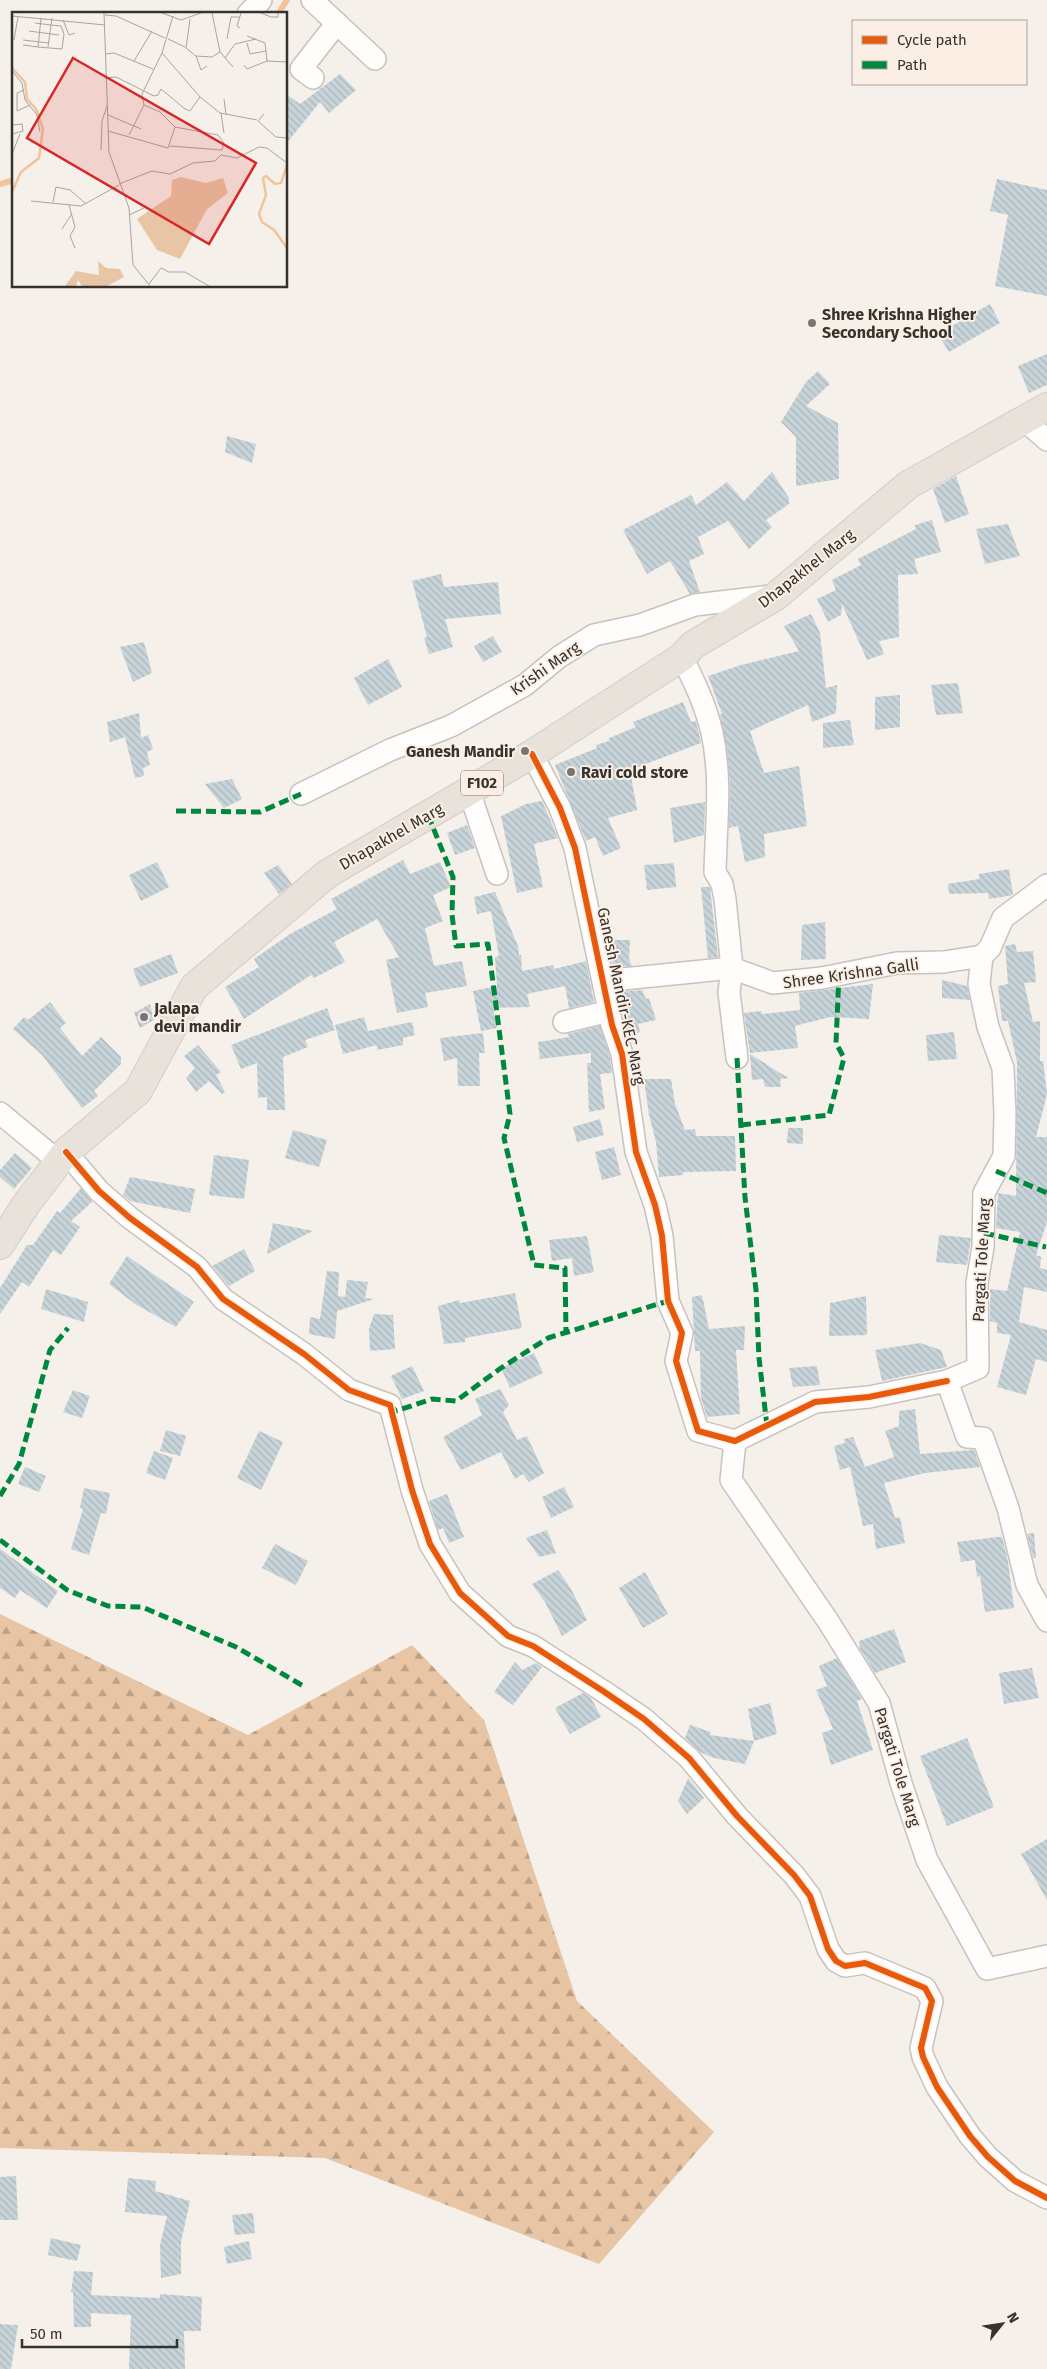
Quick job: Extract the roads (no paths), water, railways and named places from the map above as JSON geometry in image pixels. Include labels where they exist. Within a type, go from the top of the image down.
[{"type":"main road","name":"Dhapakhel Marg","points":[[0,1245],[27,1203],[62,1156],[138,1091],[194,987],[326,874],[532,754],[682,657],[692,645],[776,596],[908,485],[1047,407]]},
{"type":"street","points":[[250,12],[261,0]]},
{"type":"street","points":[[312,0],[375,59]]},
{"type":"street","points":[[313,78],[302,68],[337,23]]},
{"type":"street","points":[[1023,419],[1047,440]]},
{"type":"street","name":"Krishi Marg","points":[[301,794],[390,750],[459,721],[525,685],[559,657],[594,635],[640,625],[695,605],[776,596]]},
{"type":"street","points":[[682,657],[700,695],[712,732],[718,776],[715,872],[722,884],[732,968],[729,992],[737,1058]]},
{"type":"street","name":"Ganesh Mandir-KEC Marg","points":[[532,754],[560,808],[575,848],[610,1011],[622,1054],[636,1152],[655,1205],[662,1236],[668,1301],[682,1334],[676,1361],[682,1388],[698,1431],[735,1441]]},
{"type":"street","points":[[468,791],[497,874]]},
{"type":"street","name":"Pargati Tole Marg","points":[[947,1381],[978,1368],[977,1283],[984,1247],[984,1193],[1004,1156],[1003,1068],[988,1026],[979,984],[982,956],[990,948],[1003,918],[1047,885]]},
{"type":"street","name":"Shree Krishna Galli","points":[[604,981],[732,968],[773,983],[822,978],[897,964],[944,962],[982,956]]},
{"type":"street","points":[[564,1022],[610,1011]]},
{"type":"street","points":[[0,1112],[62,1156],[130,1218],[197,1267],[224,1299],[304,1354],[349,1390],[390,1405],[412,1490],[430,1544],[460,1593],[508,1636],[533,1646],[603,1691],[644,1719],[689,1758],[737,1816],[794,1875],[810,1896],[828,1949],[836,1961],[844,1966],[865,1962],[925,1988],[932,2001],[921,2048],[922,2057],[937,2087],[970,2136],[988,2157],[1015,2181],[1047,2198]]},
{"type":"street","points":[[735,1441],[815,1402],[870,1397],[947,1381],[967,1437],[983,1438],[1008,1508],[1027,1585],[1047,1621]]},
{"type":"street","name":"Pargati Tole Marg","points":[[735,1441],[731,1480],[828,1621],[880,1703],[901,1783],[927,1860],[987,1969],[1047,1956]]},
{"type":"waterway","points":[[279,12],[287,0]]},
{"type":"waterway","points":[[0,184],[12,181]]},
{"type":"place","name":"Shree Krishna Higher Secondary School","points":[[812,323]]},
{"type":"place","name":"Ganesh Mandir","points":[[525,751]]},
{"type":"place","name":"Ravi cold store","points":[[571,772]]},
{"type":"place","name":"Jalapa devi mandir","points":[[144,1017]]}]
